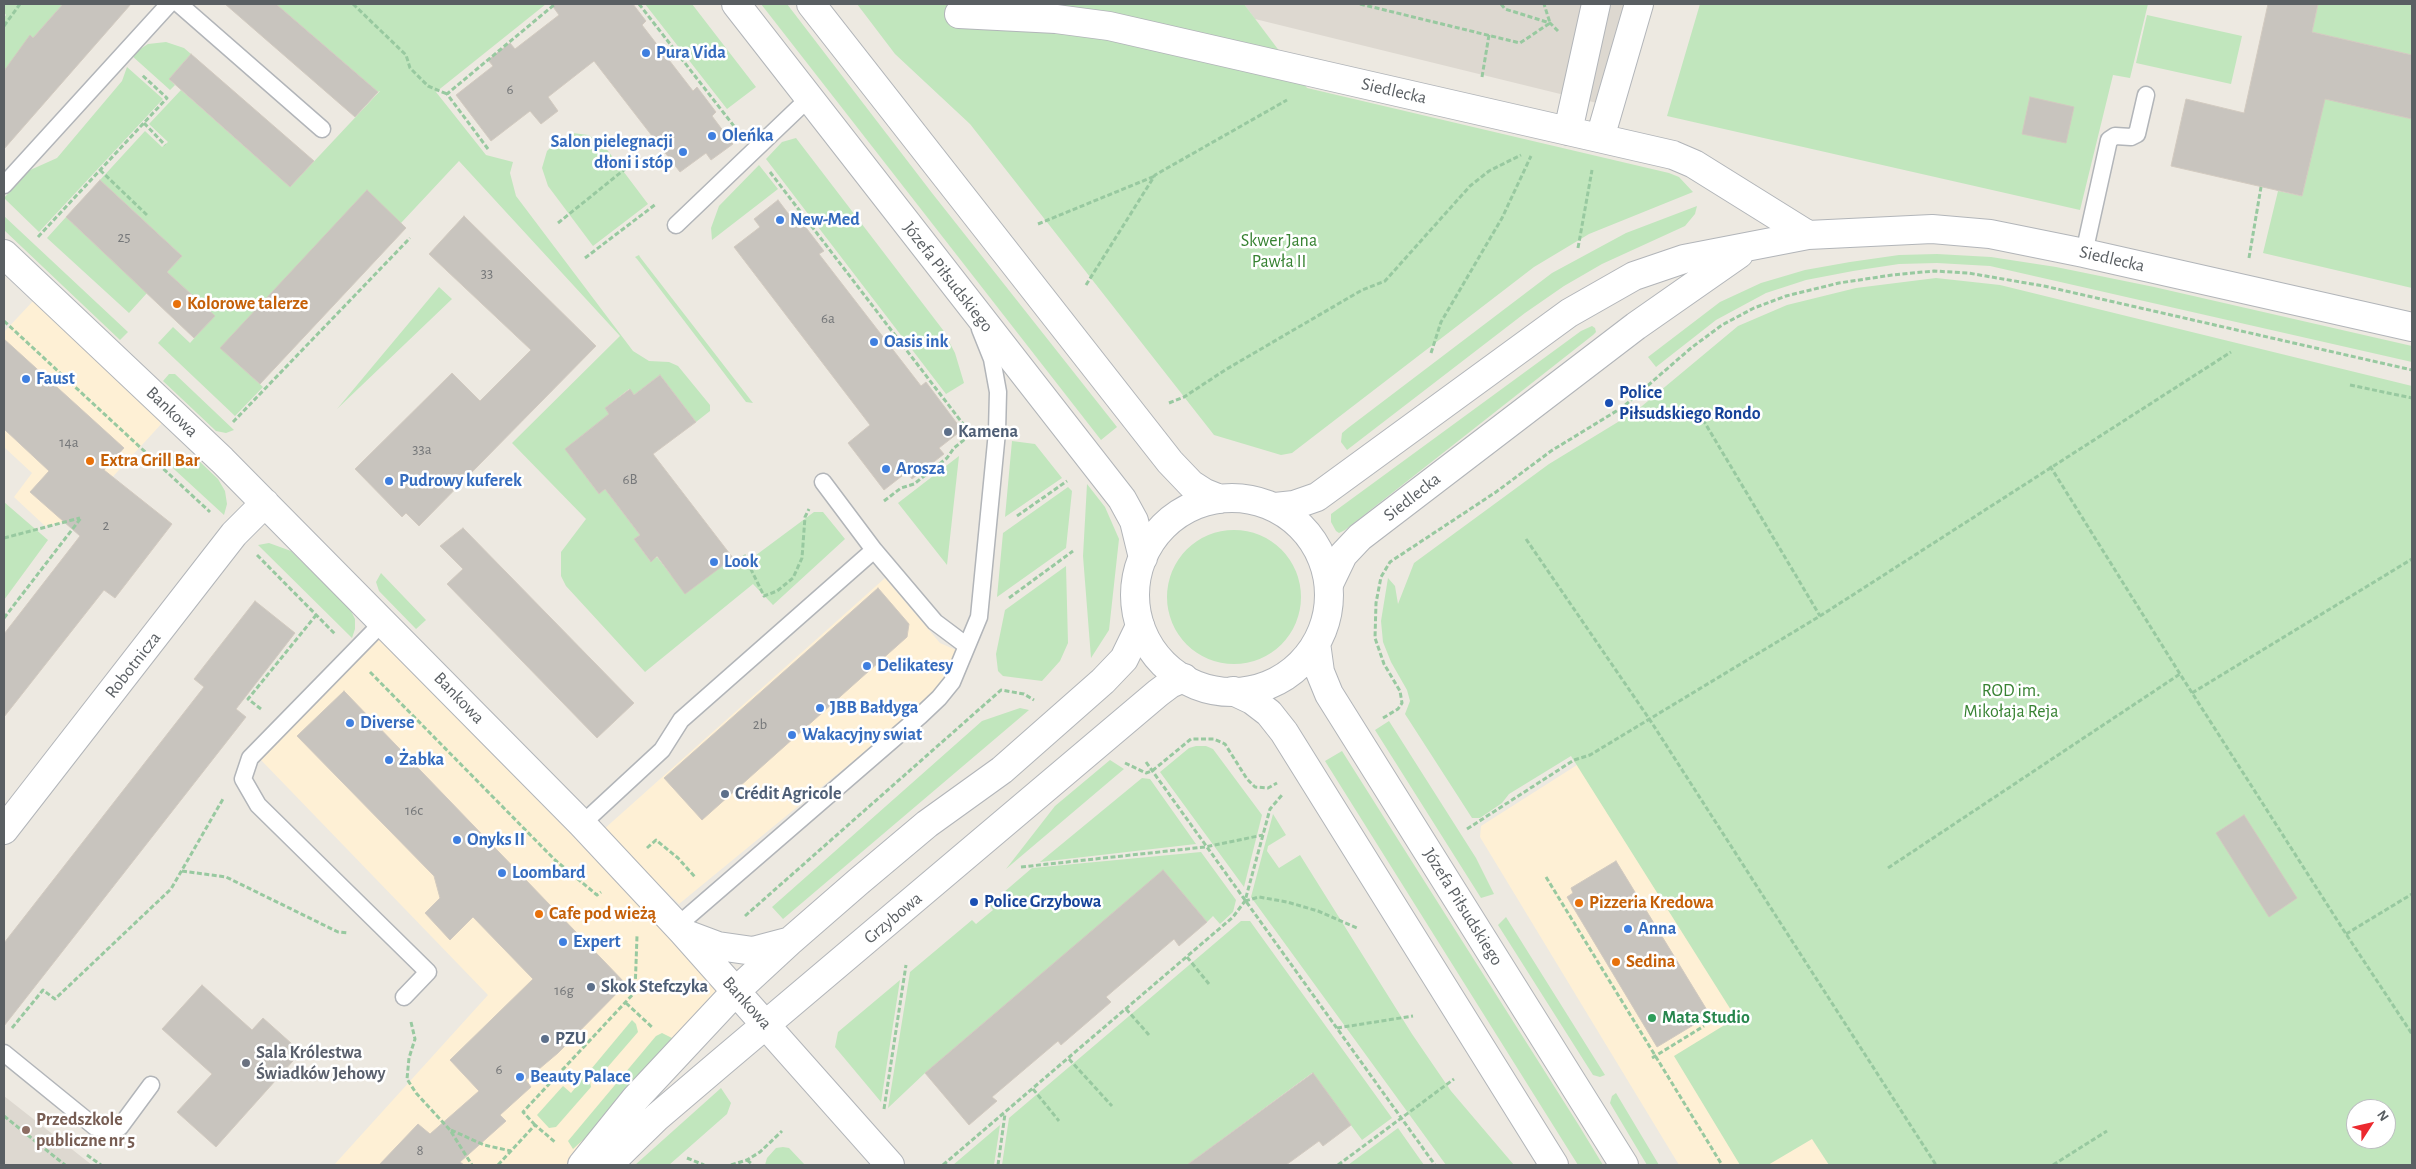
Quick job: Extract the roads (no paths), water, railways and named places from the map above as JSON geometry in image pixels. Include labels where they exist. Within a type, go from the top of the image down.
[{"type":"street","name":"Józefa Piłsudskiego","points":[[736,4],[1122,499],[1134,521],[1143,558]]},
{"type":"street","points":[[811,4],[1170,462],[1191,484],[1205,493],[1220,499]]},
{"type":"street","points":[[1549,135],[1584,61],[1596,4]]},
{"type":"street","points":[[1600,138],[1640,4]]},
{"type":"street","name":"Siedlecka","points":[[959,14],[1056,19],[1110,26],[1328,76],[1549,135],[1600,138],[1673,155],[1694,164],[1808,235]]},
{"type":"street","name":"Siedlecka","points":[[1275,507],[1294,505],[1317,497],[1569,313],[1634,276],[1684,258],[1808,235],[1932,228],[1990,234],[2084,253],[2412,327]]},
{"type":"street","name":"Siedlecka","points":[[1329,584],[1343,555],[1360,537],[1636,326],[1707,274],[1751,246]]},
{"type":"street","name":"Bankowa","points":[[4,254],[171,410],[384,621],[582,824],[767,1025],[890,1165]]},
{"type":"street","points":[[1220,499],[1247,499],[1275,507],[1296,522],[1314,543],[1326,569],[1329,584],[1325,622],[1316,643],[1303,661],[1282,678],[1259,688],[1233,691],[1209,688],[1184,678],[1164,663],[1153,650],[1140,626],[1135,588],[1143,558],[1156,536],[1174,518],[1195,505],[1220,499]]},
{"type":"street","name":"Robotnicza","points":[[4,830],[234,534],[265,503]]},
{"type":"street","points":[[582,1165],[636,1098],[736,991],[788,942],[927,824],[1002,770],[1103,681],[1124,659],[1140,626]]},
{"type":"street","name":"Józefa Piłsudskiego","points":[[1316,643],[1320,672],[1329,694],[1624,1165]]},
{"type":"street","name":"Grzybowa","points":[[608,1165],[657,1117],[1158,693],[1170,684],[1184,678]]},
{"type":"street","points":[[1233,691],[1252,700],[1269,712],[1284,732],[1554,1165]]},
{"type":"street","points":[[680,929],[718,946],[753,951],[788,942]]},
{"type":"lane","points":[[4,185],[169,4]]},
{"type":"lane","points":[[179,4],[322,129]]},
{"type":"lane","points":[[2084,253],[2110,140],[2115,136],[2131,137],[2137,134],[2146,95]]},
{"type":"lane","points":[[676,225],[809,98]]},
{"type":"lane","points":[[680,929],[939,698],[952,682],[979,617],[997,432],[998,392],[992,359],[979,327],[964,298]]},
{"type":"lane","points":[[823,482],[874,550],[935,622],[967,646]]},
{"type":"lane","points":[[582,824],[662,750],[681,720],[874,550]]},
{"type":"lane","points":[[384,621],[250,758],[243,779],[258,805],[428,972],[404,997]]},
{"type":"lane","points":[[4,1054],[95,1127],[112,1131],[120,1126],[152,1085]]},
{"type":"place","name":"Pura Vida","points":[[646,53]]},
{"type":"place","name":"Oleńka","points":[[712,136]]},
{"type":"place","name":"Salon pielegnacji dłoni i stóp","points":[[683,152]]},
{"type":"place","name":"New-Med","points":[[780,220]]},
{"type":"place","name":"Kolorowe talerze","points":[[177,304]]},
{"type":"place","name":"Oasis ink","points":[[874,342]]},
{"type":"place","name":"Faust","points":[[26,379]]},
{"type":"place","name":"Police Piłsudskiego Rondo","points":[[1609,403]]},
{"type":"place","name":"Kamena","points":[[948,432]]},
{"type":"place","name":"Extra Grill Bar","points":[[90,461]]},
{"type":"place","name":"Arosza","points":[[886,469]]},
{"type":"place","name":"Pudrowy kuferek","points":[[389,481]]},
{"type":"place","name":"Look","points":[[714,562]]},
{"type":"place","name":"Delikatesy","points":[[867,666]]},
{"type":"place","name":"JBB Bałdyga","points":[[820,708]]},
{"type":"place","name":"Diverse","points":[[350,723]]},
{"type":"place","name":"Wakacyjny swiat","points":[[792,735]]},
{"type":"place","name":"Żabka","points":[[389,760]]},
{"type":"place","name":"Crédit Agricole","points":[[725,794]]},
{"type":"place","name":"Onyks II","points":[[457,840]]},
{"type":"place","name":"Loombard","points":[[502,873]]},
{"type":"place","name":"Police Grzybowa","points":[[974,902]]},
{"type":"place","name":"Pizzeria Kredowa","points":[[1579,903]]},
{"type":"place","name":"Cafe pod wieżą","points":[[539,914]]},
{"type":"place","name":"Anna","points":[[1628,929]]},
{"type":"place","name":"Expert","points":[[563,942]]},
{"type":"place","name":"Sedina","points":[[1616,962]]},
{"type":"place","name":"Skok Stefczyka","points":[[591,987]]},
{"type":"place","name":"Mata Studio","points":[[1652,1018]]},
{"type":"place","name":"PZU","points":[[545,1039]]},
{"type":"place","name":"Sala Królestwa Świadków Jehowy","points":[[246,1063]]},
{"type":"place","name":"Beauty Palace","points":[[520,1077]]},
{"type":"place","name":"Przedszkole publiczne nr 5","points":[[26,1130]]},
{"type":"park label","name":"Skwer Jana Pawła II","points":[[1279,251]]},
{"type":"park label","name":"ROD im. Mikołaja Reja","points":[[2011,701]]}]
